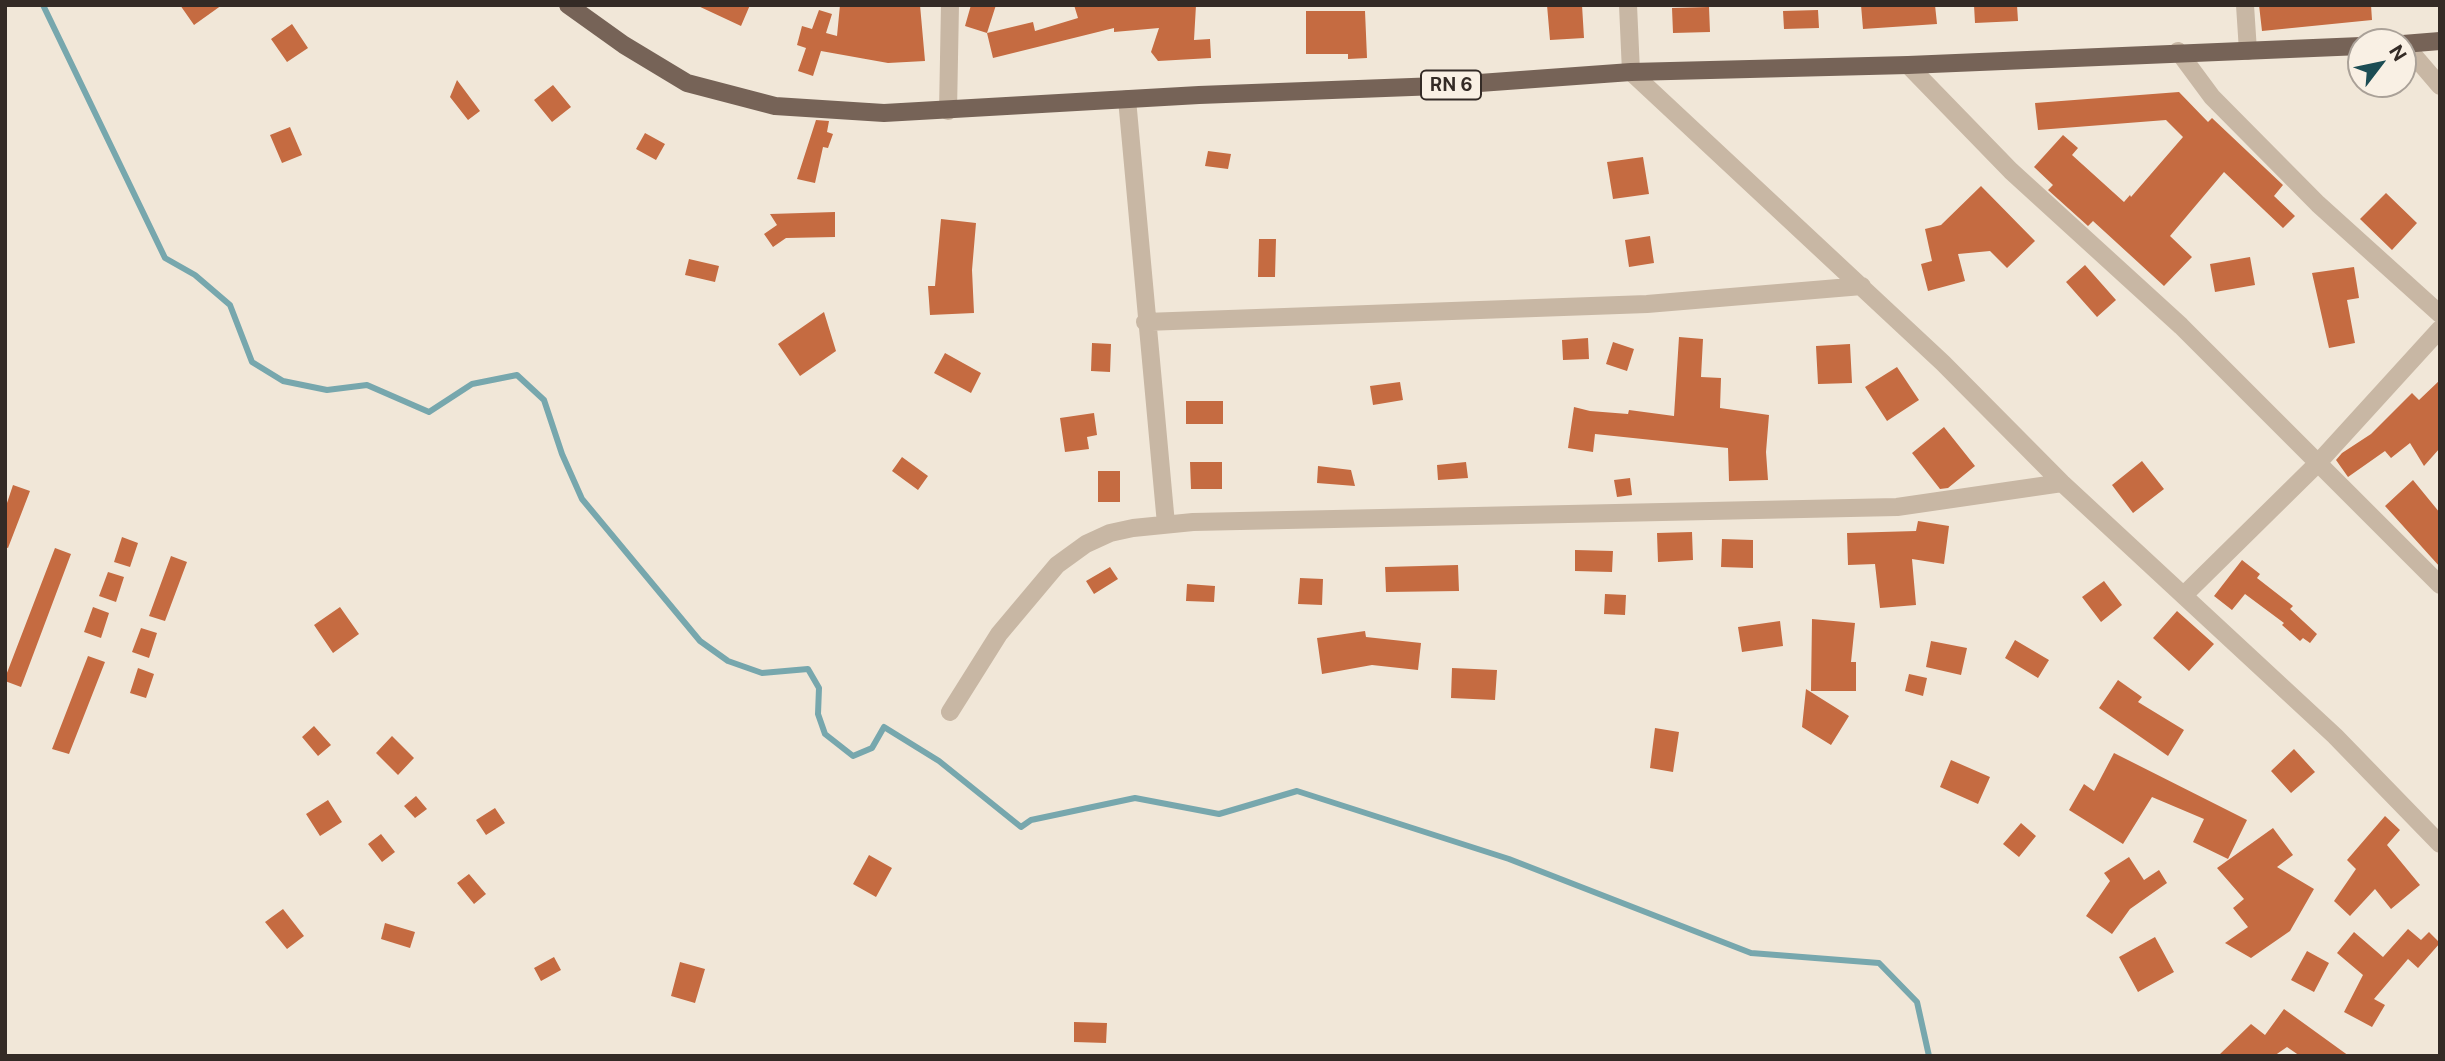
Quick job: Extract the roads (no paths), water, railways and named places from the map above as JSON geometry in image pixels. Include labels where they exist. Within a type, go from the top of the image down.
[{"type":"main road","name":"RN 6","points":[[568,5],[624,46],[687,83],[775,106],[884,113],[1127,99],[1438,86],[1631,72],[1908,65],[2178,51],[2347,47]]},
{"type":"main road","points":[[2417,43],[2440,41]]},
{"type":"street","points":[[948,111],[950,5]]},
{"type":"street","points":[[1628,5],[1631,72],[1862,286],[2062,483],[2335,736],[2440,844]]},
{"type":"street","points":[[2245,5],[2248,51]]},
{"type":"street","points":[[2178,51],[2212,97],[2318,204],[2440,314]]},
{"type":"street","points":[[2417,59],[2440,86]]},
{"type":"street","points":[[1908,65],[2011,171],[2181,326],[2440,585]]},
{"type":"street","points":[[1127,99],[1145,322],[1166,524]]},
{"type":"street","points":[[1145,322],[1647,304],[1862,286]]},
{"type":"street","points":[[2184,595],[2317,464],[2440,329]]},
{"type":"street","points":[[950,712],[999,634],[1057,565],[1086,544],[1110,533],[1166,524],[1897,507],[2062,483]]},
{"type":"waterway","points":[[43,5],[165,258],[195,275],[230,305],[252,362],[283,381],[327,390],[367,385],[429,412],[472,384],[517,375],[544,400],[562,454],[582,499],[700,641],[728,661],[762,673],[808,669],[819,688],[818,714],[825,734],[853,756],[872,748],[884,727],[939,761],[1021,827],[1031,820],[1135,798],[1219,814],[1297,791],[1509,859],[1751,953],[1879,963],[1917,1002],[1929,1056]]}]
